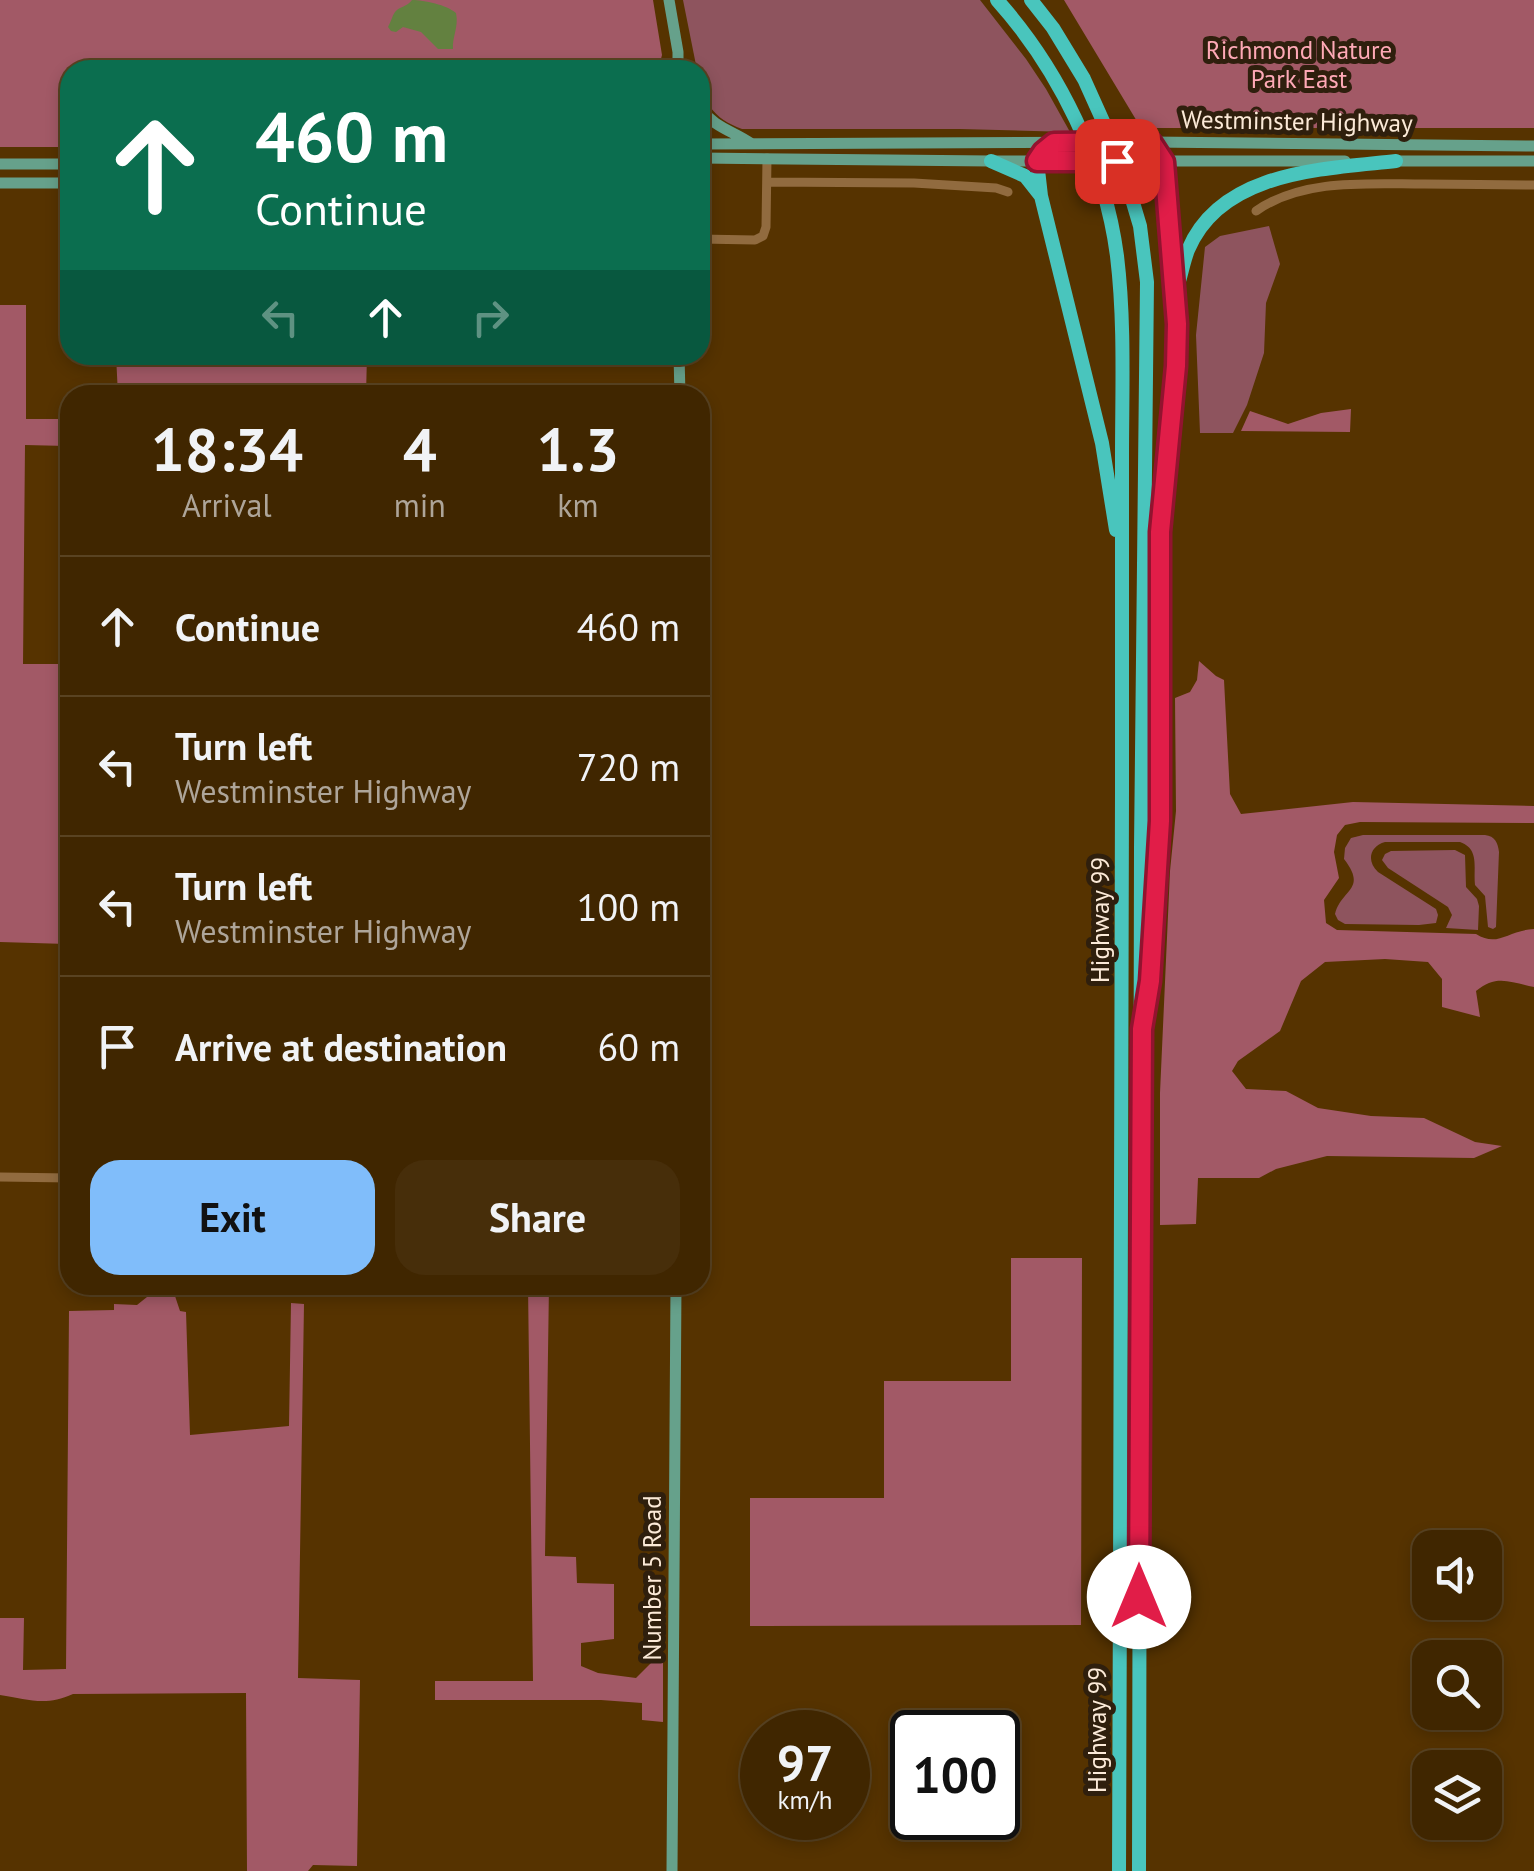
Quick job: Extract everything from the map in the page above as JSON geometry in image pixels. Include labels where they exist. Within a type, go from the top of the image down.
[{"type":"highway","name":"Highway 99","points":[[997,0],[1035,49],[1062,94],[1094,166],[1116,256],[1122,337],[1119,1871]]},
{"type":"highway","name":"Highway 99","points":[[1031,0],[1084,78],[1120,160],[1140,226],[1147,282],[1138,1871]]},
{"type":"highway","points":[[1142,1029],[1150,981],[1160,821],[1160,532],[1176,366],[1176,291],[1164,162],[1144,142]]},
{"type":"highway","points":[[1054,143],[1037,161],[1041,196],[1102,443],[1122,555]]},
{"type":"highway","points":[[991,161],[1025,176],[1041,196]]},
{"type":"highway","points":[[1176,291],[1189,248],[1206,222],[1242,194],[1302,172],[1396,162]]},
{"type":"main road","points":[[670,0],[677,60]]},
{"type":"main road","points":[[678,52],[682,60]]},
{"type":"main road","points":[[710,118],[752,144]]},
{"type":"main road","name":"Westminster Highway","points":[[710,144],[1144,142],[1534,146]]},
{"type":"main road","name":"Westminster Highway","points":[[710,158],[1534,161]]},
{"type":"main road","points":[[0,164],[60,164]]},
{"type":"main road","points":[[0,183],[60,183]]},
{"type":"main road","name":"Number 5 Road","points":[[672,1871],[676,1295]]},
{"type":"street","points":[[710,239],[755,240],[763,236],[767,158]]},
{"type":"street","points":[[768,182],[914,183],[1008,192]]},
{"type":"street","points":[[1256,211],[1272,200],[1322,187],[1534,185]]},
{"type":"street","points":[[0,1178],[60,1178]]},
{"type":"shaded area","points":[[412,0],[456,13],[453,49],[438,49],[421,32],[403,27],[391,31],[388,27],[395,12]]},
{"type":"shaded area","points":[[683,0],[980,0],[1026,59],[1070,132],[742,129],[724,120],[710,106],[710,60],[695,60]]},
{"type":"shaded area","points":[[1269,226],[1280,264],[1266,303],[1264,353],[1247,405],[1233,433],[1200,433],[1196,335],[1205,247],[1220,236]]},
{"type":"shaded area","points":[[1491,837],[1499,852],[1496,927],[1488,927],[1485,896],[1475,885],[1473,854],[1460,842],[1385,842],[1371,854],[1378,872],[1436,909],[1436,923],[1345,924],[1338,920],[1335,914],[1354,877],[1344,859],[1345,848],[1351,838]]},
{"type":"shaded area","points":[[1455,850],[1465,855],[1466,887],[1479,906],[1478,930],[1446,928],[1452,915],[1448,907],[1388,868],[1382,860],[1391,851]]},
{"type":"green space","points":[[0,0],[653,0],[661,60],[60,60],[60,147],[0,147]]},
{"type":"green space","name":"Richmond Nature Park East","points":[[1064,0],[1534,0],[1534,128],[1141,128]]},
{"type":"green space","points":[[0,305],[26,305],[26,419],[60,419],[60,446],[25,445],[23,664],[60,664],[60,944],[0,942]]},
{"type":"green space","points":[[116,365],[367,365],[366,385],[118,385]]},
{"type":"green space","points":[[1351,409],[1350,432],[1241,431],[1250,411],[1288,424],[1321,413]]},
{"type":"green space","points":[[1199,661],[1224,680],[1230,794],[1241,814],[1353,802],[1534,806],[1534,823],[1345,825],[1337,835],[1334,852],[1339,878],[1324,900],[1326,923],[1337,930],[1476,934],[1497,939],[1534,929],[1534,987],[1490,982],[1476,991],[1480,1017],[1442,1007],[1442,979],[1428,962],[1325,962],[1301,981],[1280,1031],[1238,1061],[1232,1071],[1246,1089],[1286,1091],[1318,1108],[1424,1118],[1475,1142],[1502,1146],[1474,1158],[1327,1156],[1276,1169],[1259,1178],[1198,1178],[1196,1224],[1160,1225],[1160,1093],[1176,811],[1175,698],[1190,692],[1197,680]]},
{"type":"green space","points":[[1011,1258],[1082,1258],[1081,1625],[750,1626],[750,1498],[884,1498],[884,1381],[1011,1381]]},
{"type":"green space","points":[[150,1295],[175,1295],[180,1311],[186,1312],[190,1435],[289,1426],[291,1303],[304,1304],[298,1678],[360,1680],[357,1866],[247,1871],[246,1693],[73,1694],[45,1701],[0,1695],[0,1618],[24,1618],[23,1670],[66,1669],[69,1311],[114,1310],[114,1304],[137,1305]]},
{"type":"green space","points":[[528,1295],[549,1295],[545,1556],[576,1557],[577,1583],[614,1584],[614,1639],[581,1643],[581,1666],[598,1673],[636,1678],[652,1662],[663,1661],[663,1722],[642,1720],[642,1703],[435,1700],[435,1681],[533,1681]]},
{"type":"route","points":[[1117,161],[1037,161],[1054,143],[1151,142],[1164,162],[1176,291],[1176,366],[1167,439],[1158,588],[1160,821],[1150,981],[1142,1029],[1139,1597]]}]
